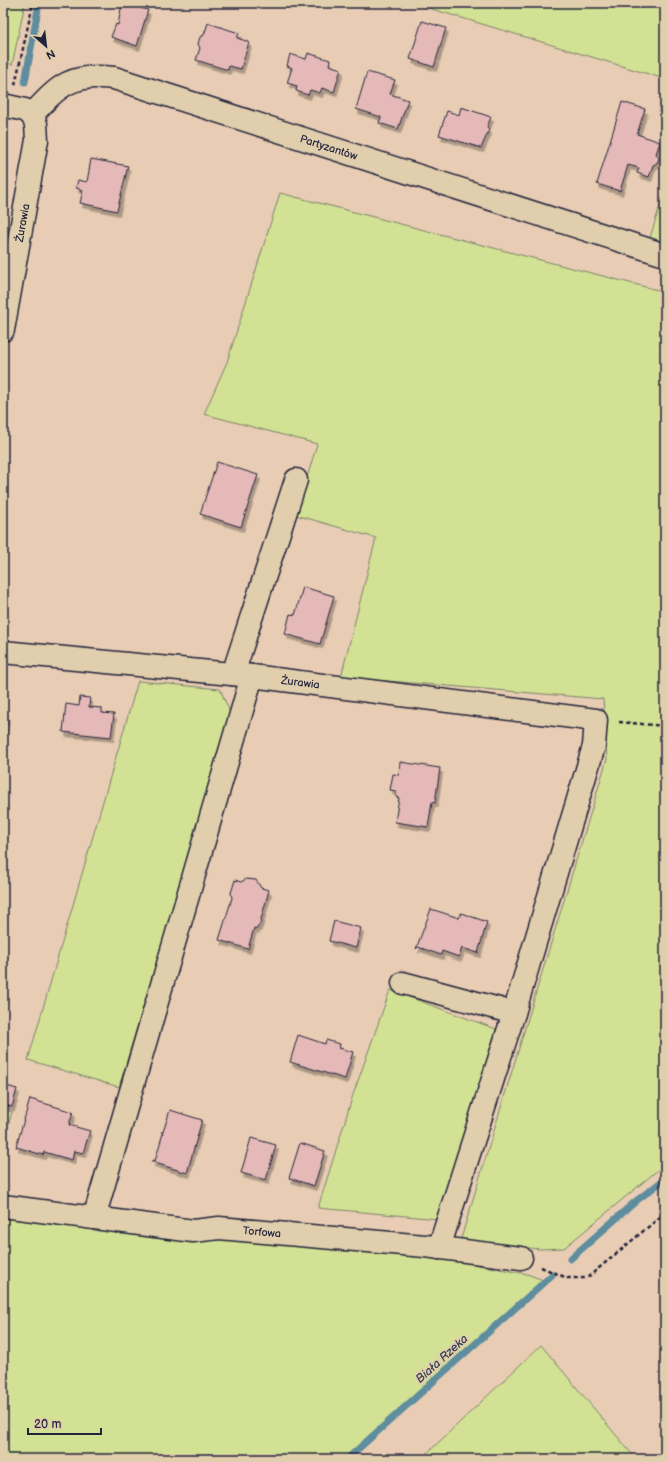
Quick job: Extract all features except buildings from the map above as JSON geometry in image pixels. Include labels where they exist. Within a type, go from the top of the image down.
[{"type":"street","name":"Partyzantów","points":[[16,109],[47,99],[62,86],[77,78],[94,76],[114,78],[665,255]]},
{"type":"street","name":"Żurawia","points":[[3,330],[37,140],[36,124],[16,109]]},
{"type":"street","points":[[94,1218],[296,480]]},
{"type":"street","name":"Żurawia","points":[[3,652],[243,675],[596,720]]},
{"type":"street","points":[[439,1248],[514,1013],[594,746],[596,720]]},
{"type":"street","points":[[403,983],[514,1013]]},
{"type":"street","name":"Torfowa","points":[[3,1206],[193,1231],[219,1228],[439,1248],[522,1258]]},
{"type":"path","points":[[16,109],[32,3]]},
{"type":"path","points":[[596,720],[665,726]]},
{"type":"path","points":[[522,1258],[567,1278],[587,1278],[665,1213]]},
{"type":"green space","points":[[3,3],[25,3],[12,65],[3,59]]},
{"type":"green space","points":[[412,3],[665,3],[665,79]]},
{"type":"green space","points":[[665,189],[665,242],[650,238]]},
{"type":"green space","points":[[280,193],[665,292],[665,1164],[564,1248],[541,1249],[460,1242],[607,759],[603,699],[341,677],[376,538],[296,515],[317,444],[204,414],[227,362]]},
{"type":"green space","points":[[138,681],[220,689],[231,715],[119,1087],[28,1060]]},
{"type":"green space","points":[[390,990],[496,1029],[439,1219],[318,1208],[353,1095]]},
{"type":"green space","points":[[3,1109],[12,1112],[3,1144]]},
{"type":"green space","points":[[3,1215],[456,1261],[527,1274],[543,1280],[343,1459],[3,1459]]},
{"type":"green space","points":[[541,1345],[636,1459],[421,1459]]},
{"type":"waterway","points":[[25,82],[39,3]]},
{"type":"waterway","points":[[3,172],[5,162]]},
{"type":"waterway","name":"Biała Rzeka","points":[[570,1259],[636,1201],[665,1179]]},
{"type":"waterway","name":"Biała Rzeka","points":[[347,1459],[552,1275]]}]
